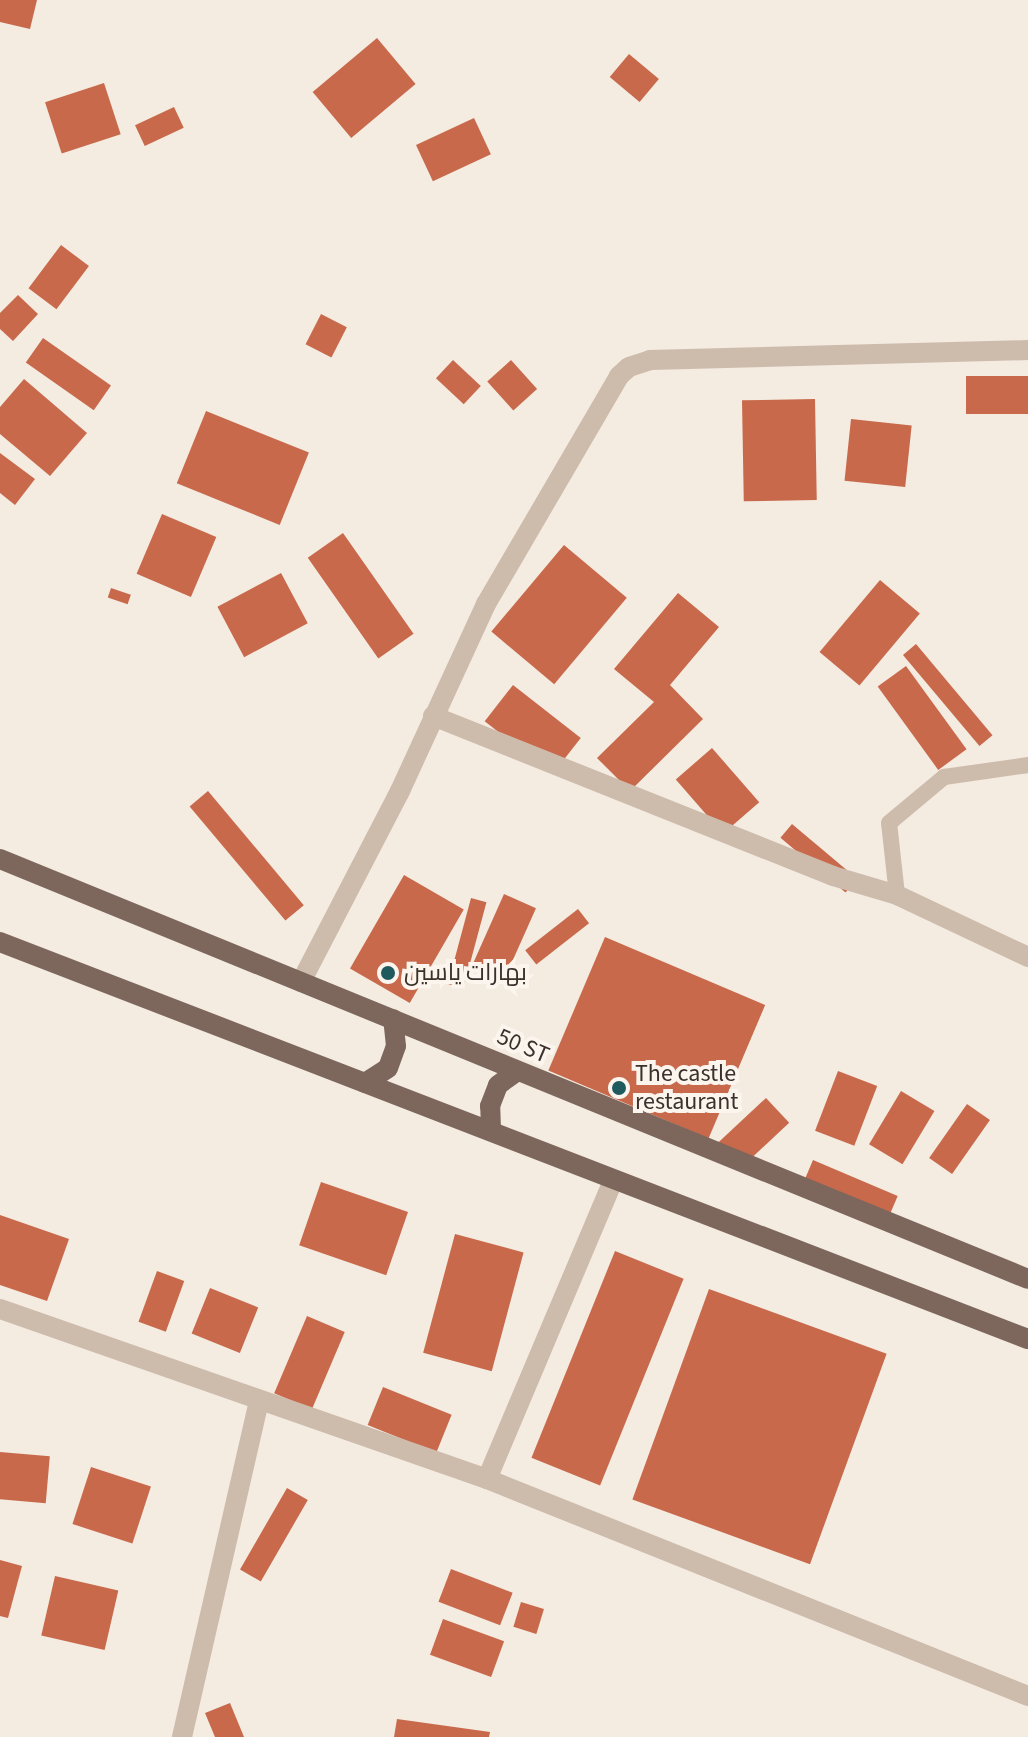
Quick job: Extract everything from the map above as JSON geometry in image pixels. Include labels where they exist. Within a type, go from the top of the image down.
[{"type":"main road","name":"50 ST","points":[[0,859],[1028,1279]]},
{"type":"main road","points":[[0,942],[491,1129],[613,1180],[1028,1339]]},
{"type":"main road","points":[[365,1083],[388,1068],[396,1046],[393,1019]]},
{"type":"main road","points":[[491,1129],[490,1106],[498,1085],[516,1072]]},
{"type":"street","points":[[301,982],[400,791],[486,604],[619,376],[629,367],[650,360],[743,355],[1028,350]]},
{"type":"street","points":[[433,716],[833,876],[897,895],[1028,957]]},
{"type":"street","points":[[487,1479],[613,1180]]},
{"type":"street","points":[[0,1309],[487,1479],[1028,1696]]},
{"type":"street","points":[[188,1735],[259,1401]]},
{"type":"lane","points":[[897,895],[889,823],[944,777],[1028,765]]},
{"type":"building","points":[[0,0],[37,0],[30,29],[0,22]]},
{"type":"building","points":[[377,38],[416,84],[351,138],[313,92]]},
{"type":"building","points":[[629,54],[659,79],[640,102],[610,77]]},
{"type":"building","points":[[104,83],[121,134],[62,154],[45,102]]},
{"type":"building","points":[[174,107],[184,128],[145,146],[135,125]]},
{"type":"building","points":[[474,118],[491,154],[433,181],[416,145]]},
{"type":"building","points":[[61,245],[89,266],[56,309],[29,288]]},
{"type":"building","points":[[18,295],[38,314],[13,341],[0,329],[0,313]]},
{"type":"building","points":[[321,314],[347,327],[331,357],[306,344]]},
{"type":"building","points":[[43,338],[111,386],[94,410],[26,363]]},
{"type":"building","points":[[453,360],[481,386],[464,404],[436,378]]},
{"type":"building","points":[[511,360],[537,389],[513,410],[487,381]]},
{"type":"building","points":[[966,376],[1028,376],[1028,414],[966,414]]},
{"type":"building","points":[[24,379],[87,433],[50,476],[0,434],[0,407]]},
{"type":"building","points":[[815,399],[817,500],[744,501],[742,400]]},
{"type":"building","points":[[206,411],[309,453],[280,525],[177,483]]},
{"type":"building","points":[[851,419],[912,425],[905,487],[845,481]]},
{"type":"building","points":[[0,453],[35,479],[15,505],[0,493]]},
{"type":"building","points":[[162,514],[216,537],[191,597],[137,574]]},
{"type":"building","points":[[343,533],[414,634],[378,658],[308,558]]},
{"type":"building","points":[[564,545],[627,598],[554,684],[491,632]]},
{"type":"building","points":[[281,573],[308,623],[244,657],[217,607]]},
{"type":"building","points":[[880,580],[920,613],[859,685],[820,652]]},
{"type":"building","points":[[111,588],[131,595],[128,604],[108,597]]},
{"type":"building","points":[[678,593],[719,627],[670,685],[703,719],[630,791],[597,758],[654,702],[614,669]]},
{"type":"building","points":[[916,644],[992,735],[979,746],[903,655]]},
{"type":"building","points":[[906,666],[967,749],[938,770],[878,687]]},
{"type":"building","points":[[513,685],[581,738],[552,774],[485,721]]},
{"type":"building","points":[[712,748],[759,802],[723,834],[676,779]]},
{"type":"building","points":[[208,791],[304,905],[285,921],[190,806]]},
{"type":"building","points":[[792,824],[857,879],[846,892],[780,838]]},
{"type":"building","points":[[404,875],[464,910],[410,1003],[350,969]]},
{"type":"building","points":[[504,894],[536,908],[505,977],[473,963]]},
{"type":"building","points":[[471,898],[486,902],[463,988],[448,984]]},
{"type":"building","points":[[578,909],[589,923],[536,964],[525,950]]},
{"type":"building","points":[[605,937],[765,1005],[709,1138],[548,1070]]},
{"type":"building","points":[[838,1071],[877,1086],[854,1146],[815,1131]]},
{"type":"building","points":[[901,1091],[934,1111],[902,1164],[869,1144]]},
{"type":"building","points":[[766,1098],[789,1123],[741,1168],[718,1143]]},
{"type":"building","points":[[967,1104],[990,1120],[952,1174],[929,1158]]},
{"type":"building","points":[[813,1160],[898,1196],[890,1214],[805,1178]]},
{"type":"building","points":[[321,1182],[408,1212],[386,1275],[299,1245]]},
{"type":"building","points":[[0,1215],[69,1239],[47,1301],[0,1285]]},
{"type":"building","points":[[455,1234],[524,1252],[492,1371],[423,1353]]},
{"type":"building","points":[[615,1251],[684,1279],[600,1485],[531,1458]]},
{"type":"building","points":[[157,1271],[184,1281],[166,1332],[139,1322]]},
{"type":"building","points":[[210,1288],[258,1307],[240,1353],[192,1333]]},
{"type":"building","points":[[709,1289],[887,1354],[810,1564],[632,1499]]},
{"type":"building","points":[[307,1316],[345,1332],[312,1409],[274,1393]]},
{"type":"building","points":[[383,1387],[452,1415],[436,1453],[368,1425]]},
{"type":"building","points":[[0,1452],[50,1456],[46,1503],[0,1499]]},
{"type":"building","points":[[91,1467],[151,1486],[132,1544],[72,1524]]},
{"type":"building","points":[[287,1488],[308,1500],[261,1581],[240,1569]]},
{"type":"building","points":[[0,1560],[22,1566],[8,1618],[0,1616]]},
{"type":"building","points":[[451,1569],[513,1593],[500,1625],[438,1602]]},
{"type":"building","points":[[55,1576],[118,1591],[105,1650],[41,1635]]},
{"type":"building","points":[[521,1602],[544,1609],[536,1634],[513,1627]]},
{"type":"building","points":[[443,1619],[504,1641],[491,1677],[430,1655]]},
{"type":"building","points":[[230,1703],[244,1737],[215,1737],[205,1713]]},
{"type":"building","points":[[397,1719],[490,1732],[489,1737],[394,1737]]},
{"type":"place","name":"بهارات ياسين","points":[[388,973]]},
{"type":"place","name":"The castle restaurant","points":[[619,1088]]}]
